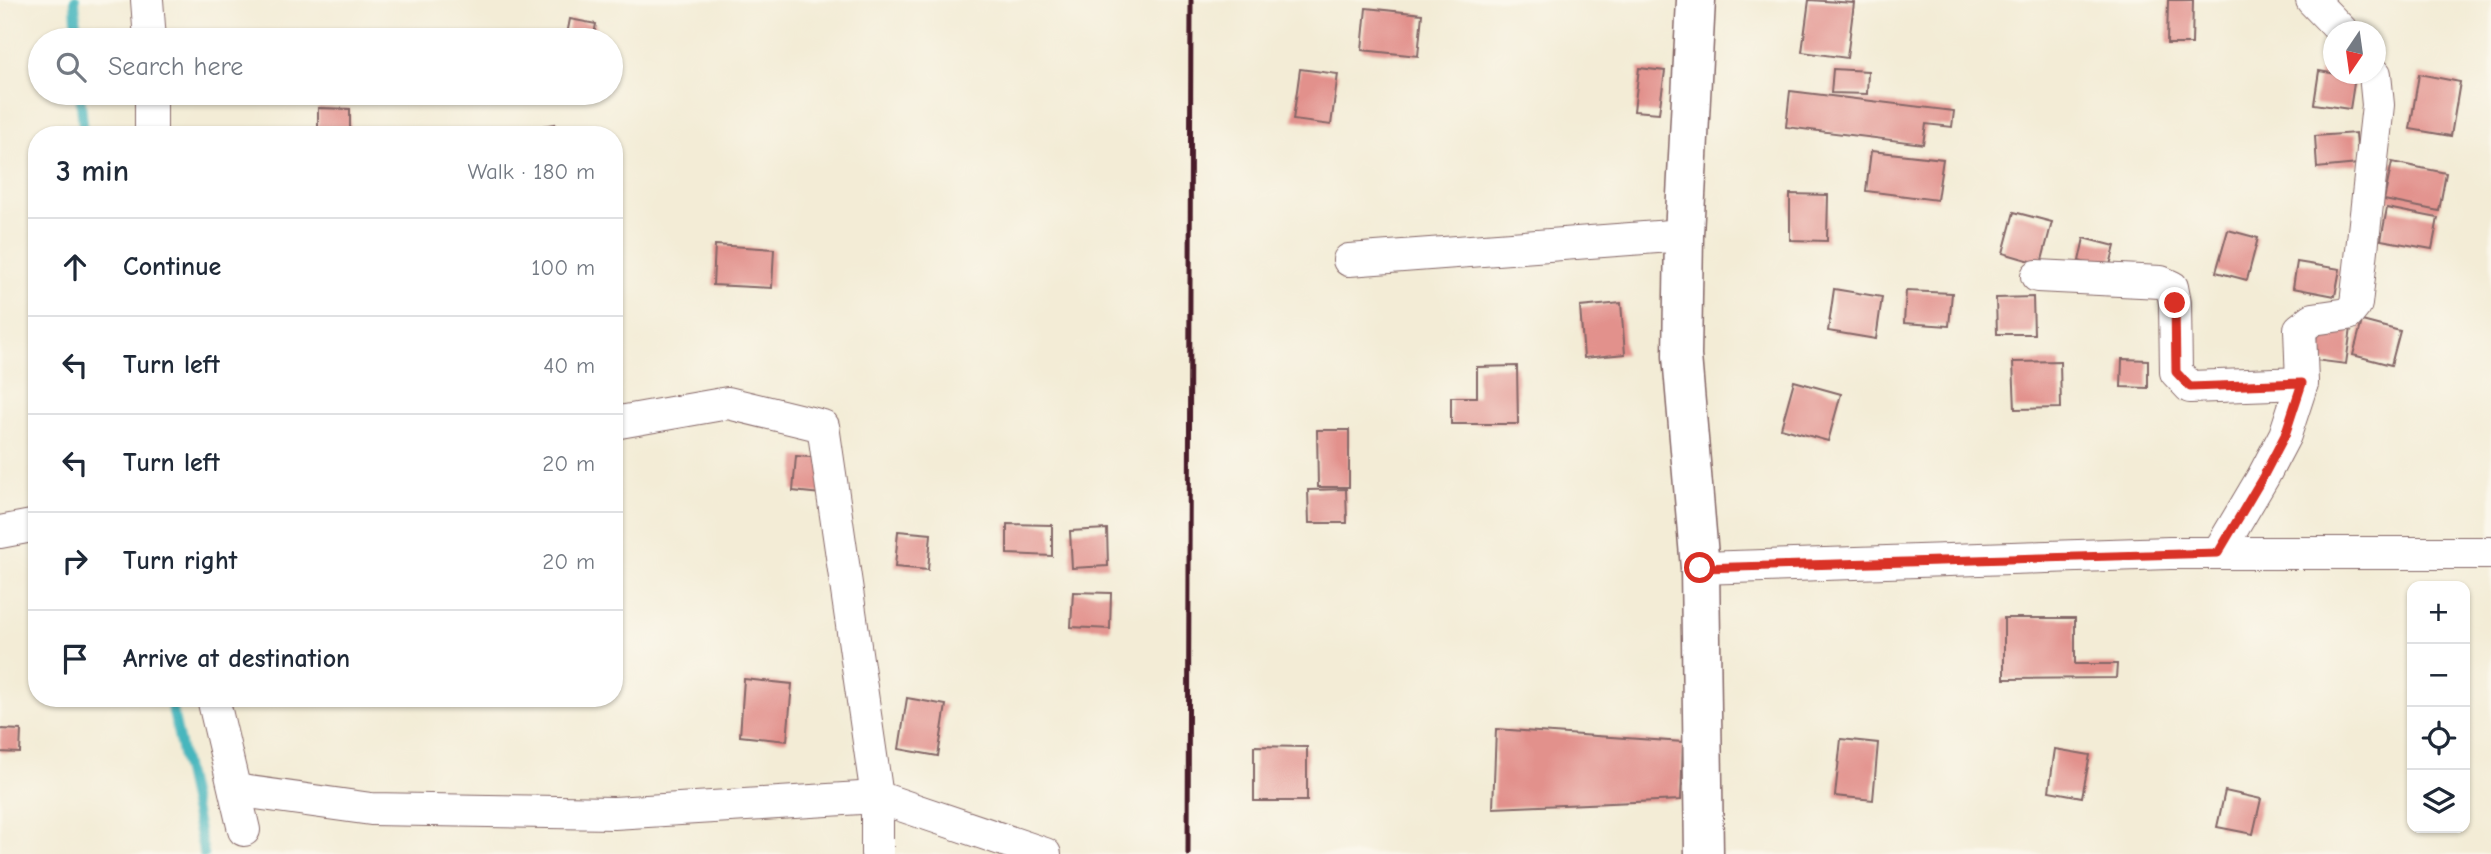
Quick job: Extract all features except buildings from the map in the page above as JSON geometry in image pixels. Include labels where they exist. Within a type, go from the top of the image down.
[{"type":"main road","points":[[1696,0],[1684,235],[1682,356],[1700,568],[1704,854]]},
{"type":"street","points":[[147,0],[149,28]]},
{"type":"street","points":[[2312,0],[2332,21]]},
{"type":"street","points":[[2218,553],[2285,435],[2302,383],[2300,328],[2313,319],[2348,314],[2356,303],[2378,106],[2376,84]]},
{"type":"street","points":[[150,105],[151,126]]},
{"type":"street","points":[[1349,260],[1684,235]]},
{"type":"street","points":[[2037,276],[2161,282],[2172,287],[2175,303],[2176,372],[2190,387],[2302,383]]},
{"type":"street","points":[[623,421],[727,404],[823,425],[877,797],[877,854]]},
{"type":"street","points":[[0,532],[28,527]]},
{"type":"street","points":[[1700,568],[2218,553],[2491,553]]},
{"type":"street","points":[[215,707],[244,830]]},
{"type":"street","points":[[235,790],[371,809],[614,813],[877,797],[1045,854]]},
{"type":"waterway","points":[[75,0],[76,28]]},
{"type":"waterway","points":[[81,105],[83,126]]},
{"type":"waterway","points":[[172,707],[204,854]]},
{"type":"railway","points":[[1188,854],[1191,0]]},
{"type":"route","points":[[1700,568],[2218,553],[2285,435],[2302,383],[2190,387],[2176,372],[2175,303]]}]
